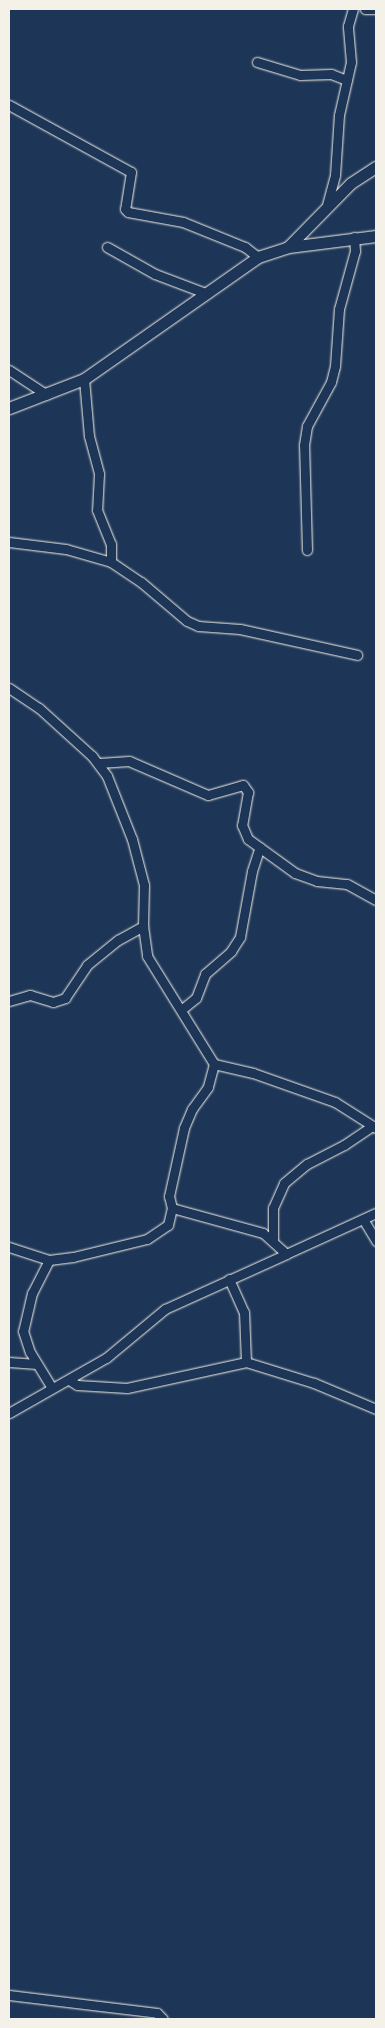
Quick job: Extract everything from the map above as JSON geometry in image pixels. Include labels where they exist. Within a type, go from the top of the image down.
[{"type":"main road","points":[[288,247],[303,234],[327,205],[351,182],[376,167]]},
{"type":"main road","points":[[9,408],[47,395],[84,379],[258,257],[288,247],[376,236]]},
{"type":"street","points":[[327,205],[335,175],[339,115],[351,62],[348,26],[353,9]]},
{"type":"street","points":[[365,9],[376,9]]},
{"type":"street","points":[[256,62],[300,76],[331,74],[347,80]]},
{"type":"street","points":[[9,105],[131,172],[128,212],[183,222],[245,247],[258,257]]},
{"type":"street","points":[[307,550],[304,445],[307,426],[330,382],[335,366],[339,309],[355,251],[354,238]]},
{"type":"street","points":[[107,247],[155,274],[205,294]]},
{"type":"street","points":[[9,370],[47,395]]},
{"type":"street","points":[[84,379],[89,436],[100,474],[97,510],[111,544],[111,562]]},
{"type":"street","points":[[9,542],[66,549],[111,562],[141,582],[187,621],[198,626],[240,629],[357,655]]},
{"type":"street","points":[[9,688],[39,708],[99,763],[107,776],[132,839],[145,895],[143,926],[147,956],[214,1064],[253,1073],[335,1102],[374,1127],[307,1164],[284,1183],[273,1208],[273,1240]]},
{"type":"street","points":[[99,763],[130,761],[208,795],[243,786],[248,792],[242,810],[244,834],[294,873],[317,881],[347,884],[376,900]]},
{"type":"street","points":[[181,1010],[196,998],[205,974],[231,951],[240,937],[252,871],[260,847]]},
{"type":"street","points":[[9,1001],[30,995],[53,1002],[65,998],[87,965],[118,940],[143,926]]},
{"type":"street","points":[[9,1247],[49,1260],[73,1257],[147,1239],[168,1224],[172,1208],[169,1196],[184,1128],[192,1109],[208,1086],[214,1064]]},
{"type":"street","points":[[172,1208],[255,1230],[273,1240],[286,1254]]},
{"type":"street","points":[[9,1414],[106,1358],[165,1309],[376,1213]]},
{"type":"street","points":[[362,1219],[376,1241]]},
{"type":"street","points":[[49,1260],[40,1275],[23,1321],[23,1338],[52,1388]]},
{"type":"street","points":[[229,1279],[244,1312],[246,1362]]},
{"type":"street","points":[[9,1362],[37,1364]]},
{"type":"street","points":[[69,1380],[77,1385],[127,1388],[246,1362],[314,1383],[376,1409]]},
{"type":"street","points":[[9,1995],[157,2013],[163,2019]]}]
